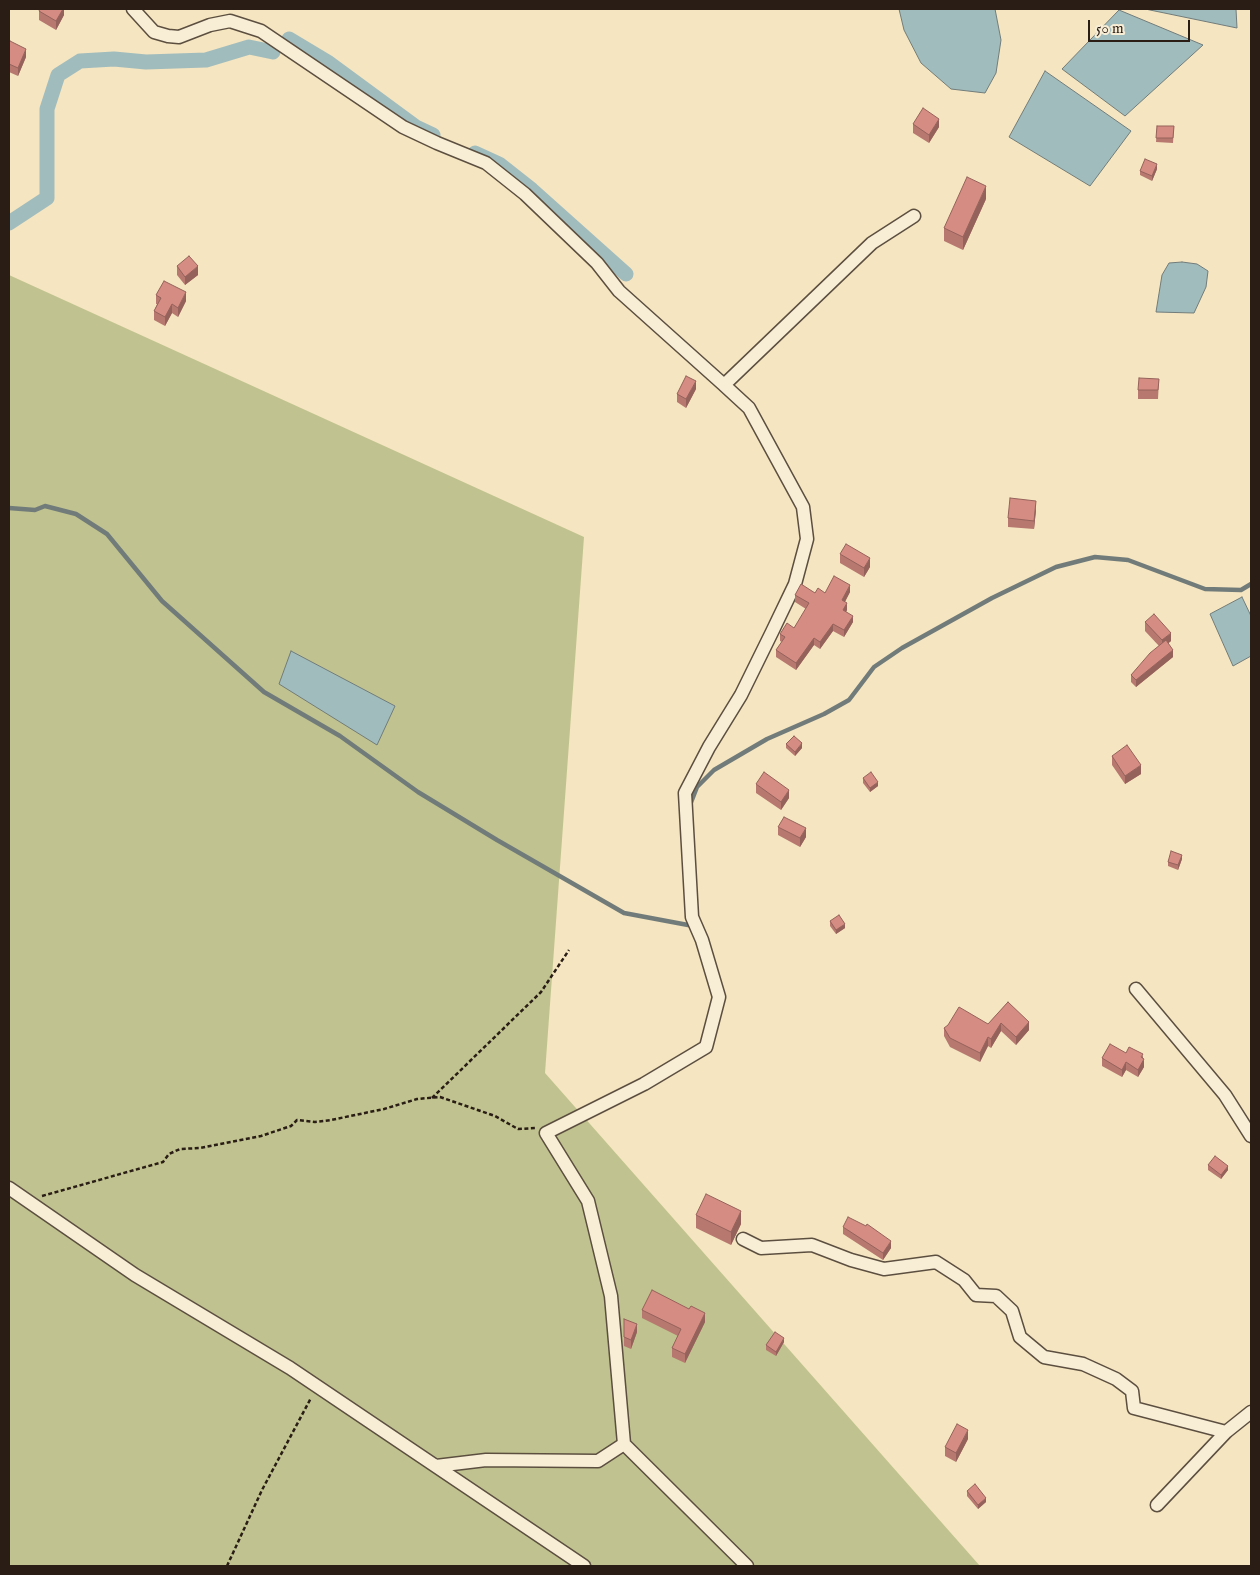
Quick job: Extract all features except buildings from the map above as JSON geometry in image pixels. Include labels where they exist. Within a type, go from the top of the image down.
[{"type":"street","points":[[133,9],[154,32],[168,36],[179,37],[210,25],[230,21],[253,28],[302,57],[403,127],[437,144],[486,162],[525,194],[598,263],[618,292],[749,408],[803,507],[807,539],[795,584],[741,695],[709,747],[685,793],[692,917],[702,940],[719,997],[706,1047],[644,1084],[546,1134],[588,1202],[611,1296],[624,1444],[747,1566]]},
{"type":"street","points":[[724,385],[872,244],[914,216]]},
{"type":"street","points":[[1136,989],[1225,1095],[1251,1136]]},
{"type":"street","points":[[9,1188],[135,1275],[317,1386],[584,1566]]},
{"type":"street","points":[[743,1239],[761,1248],[812,1245],[851,1260],[884,1268],[936,1262],[964,1280],[976,1295],[996,1296],[1012,1311],[1020,1337],[1044,1357],[1083,1364],[1116,1380],[1132,1391],[1134,1408],[1226,1432]]},
{"type":"street","points":[[1157,1506],[1226,1432],[1251,1412]]},
{"type":"street","points":[[436,1466],[486,1460],[598,1461],[624,1444]]},
{"type":"path","points":[[431,1099],[541,992],[569,950]]},
{"type":"path","points":[[26,1200],[163,1162],[169,1154],[180,1149],[200,1148],[261,1136],[291,1126],[297,1120],[315,1122],[384,1110],[416,1099],[431,1099],[440,1096],[495,1116],[518,1129],[541,1127]]},
{"type":"path","points":[[226,1566],[262,1490],[317,1386]]},
{"type":"green space","points":[[9,275],[584,537],[545,1073],[980,1566],[9,1566]]},
{"type":"water","points":[[899,9],[995,9],[1001,40],[996,73],[985,93],[951,89],[921,63],[904,30]]},
{"type":"water","points":[[1145,9],[1236,9],[1237,28]]},
{"type":"water","points":[[1119,10],[1203,45],[1125,116],[1062,69]]},
{"type":"water","points":[[1045,71],[1131,131],[1090,186],[1009,137]]},
{"type":"water","points":[[1169,263],[1197,264],[1208,271],[1206,287],[1194,313],[1156,312],[1162,275]]},
{"type":"water","points":[[1242,597],[1251,616],[1251,656],[1233,666],[1210,614]]},
{"type":"water","points":[[291,651],[395,706],[377,745],[279,684]]},
{"type":"waterway","points":[[289,39],[329,63],[416,127],[433,135]]},
{"type":"waterway","points":[[9,223],[47,198],[47,109],[58,75],[80,61],[114,59],[146,62],[206,60],[249,47],[273,52]]},
{"type":"waterway","points":[[475,153],[499,164],[532,190],[626,274]]},
{"type":"waterway","points":[[9,508],[35,510],[45,506],[76,514],[107,534],[162,601],[264,692],[340,736],[418,792],[624,913],[688,925]]},
{"type":"waterway","points":[[690,805],[697,787],[714,770],[767,739],[824,714],[849,700],[874,667],[902,648],[992,598],[1056,567],[1095,557],[1128,560],[1205,589],[1241,590],[1251,584]]}]
